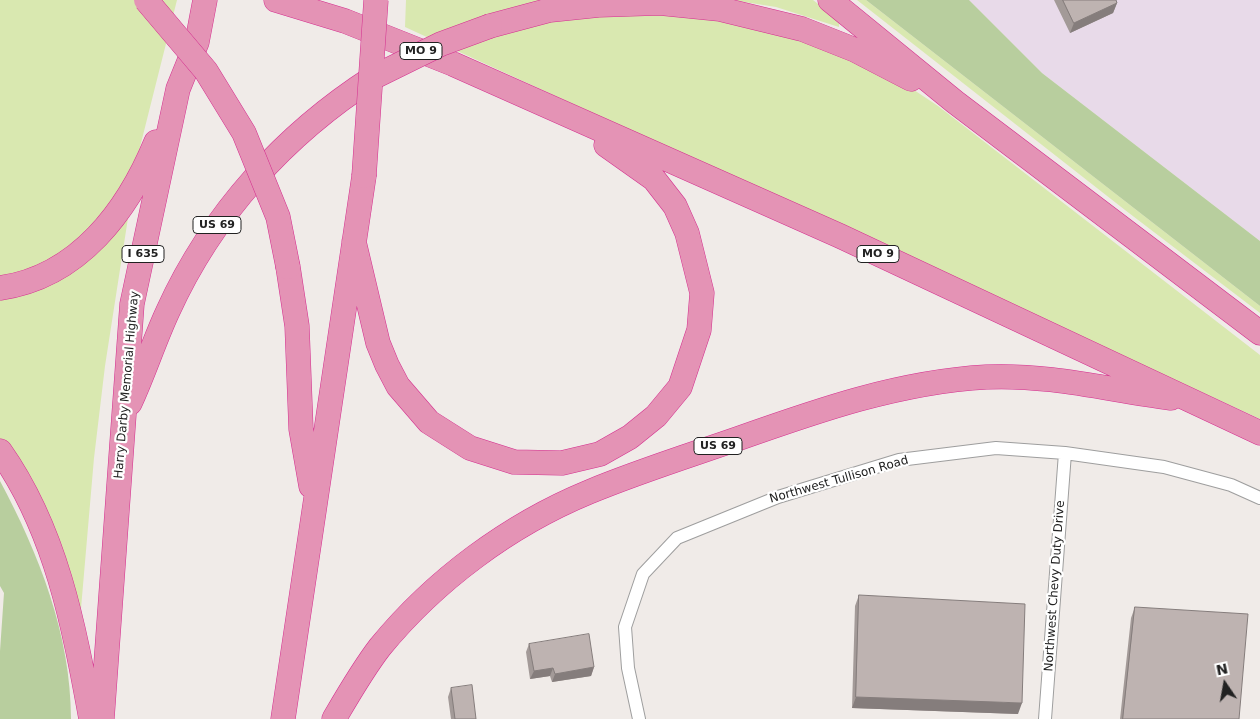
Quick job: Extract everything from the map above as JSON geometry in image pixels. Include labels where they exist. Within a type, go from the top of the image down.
[{"type":"highway","points":[[146,0],[206,71],[244,133],[278,217],[297,326],[301,429],[315,507]]},
{"type":"highway","name":"Harry Darby Memorial Highway","points":[[102,719],[132,304],[178,89],[196,42],[205,0]]},
{"type":"highway","name":"MO 9","points":[[276,0],[345,22],[453,64],[561,114],[840,236],[1260,433]]},
{"type":"highway","points":[[283,719],[364,176],[376,0]]},
{"type":"highway","points":[[830,0],[955,102],[1260,333]]},
{"type":"highway","name":"US 69","points":[[123,421],[168,311],[222,217],[250,183],[294,138],[340,100],[374,78],[441,44],[490,26],[550,10],[598,5],[660,3],[720,9],[802,29],[846,46],[955,102]]},
{"type":"highway","points":[[0,288],[34,280],[49,274],[80,252],[104,230],[129,197],[145,168],[178,89]]},
{"type":"highway","points":[[354,242],[378,343],[387,365],[412,405],[448,436],[491,457],[538,464],[562,463],[600,454],[630,437],[656,416],[680,387],[699,330],[702,293],[687,233],[674,206],[654,179],[561,114]]},
{"type":"highway","name":"US 69","points":[[334,719],[380,648],[411,613],[455,572],[494,543],[540,515],[589,492],[833,405],[916,385],[988,377],[1058,379],[1192,401]]},
{"type":"highway","points":[[0,451],[23,488],[45,533],[56,564],[80,661],[90,719]]},
{"type":"street","name":"Northwest Tullison Road","points":[[639,719],[628,668],[625,626],[643,574],[677,538],[778,497],[899,460],[996,448],[1065,453],[1164,467],[1231,485],[1260,498]]},
{"type":"street","name":"Northwest Chevy Duty Drive","points":[[1045,719],[1065,453]]},
{"type":"shaded area","points":[[969,0],[1260,0],[1260,241],[1042,73]]},
{"type":"green space","points":[[0,0],[177,0],[139,151],[111,208],[52,263],[0,279]]},
{"type":"green space","points":[[406,0],[555,0],[573,15],[692,14],[800,37],[905,84],[938,106],[1260,355],[1260,419],[405,27]]},
{"type":"green space","points":[[732,0],[813,0],[839,20],[839,27],[776,7]]},
{"type":"green space","points":[[857,0],[866,0],[1260,306],[1260,313],[1125,210]]},
{"type":"green space","points":[[866,0],[969,0],[1042,73],[1260,241],[1260,306]]},
{"type":"green space","points":[[128,218],[105,366],[94,458],[80,620],[32,491],[0,439],[0,299],[38,290],[72,272],[102,247]]},
{"type":"green space","points":[[0,481],[40,566],[59,626],[70,688],[71,719],[0,719],[0,651],[4,593],[0,586]]},
{"type":"building","points":[[1063,0],[1116,0],[1117,3],[1074,23]]},
{"type":"building","points":[[859,595],[1025,604],[1022,703],[856,697]]},
{"type":"building","points":[[1135,607],[1248,614],[1239,719],[1123,719]]},
{"type":"building","points":[[589,634],[594,667],[555,674],[553,668],[534,671],[529,644]]},
{"type":"building","points":[[472,685],[476,719],[455,719],[451,688]]}]
